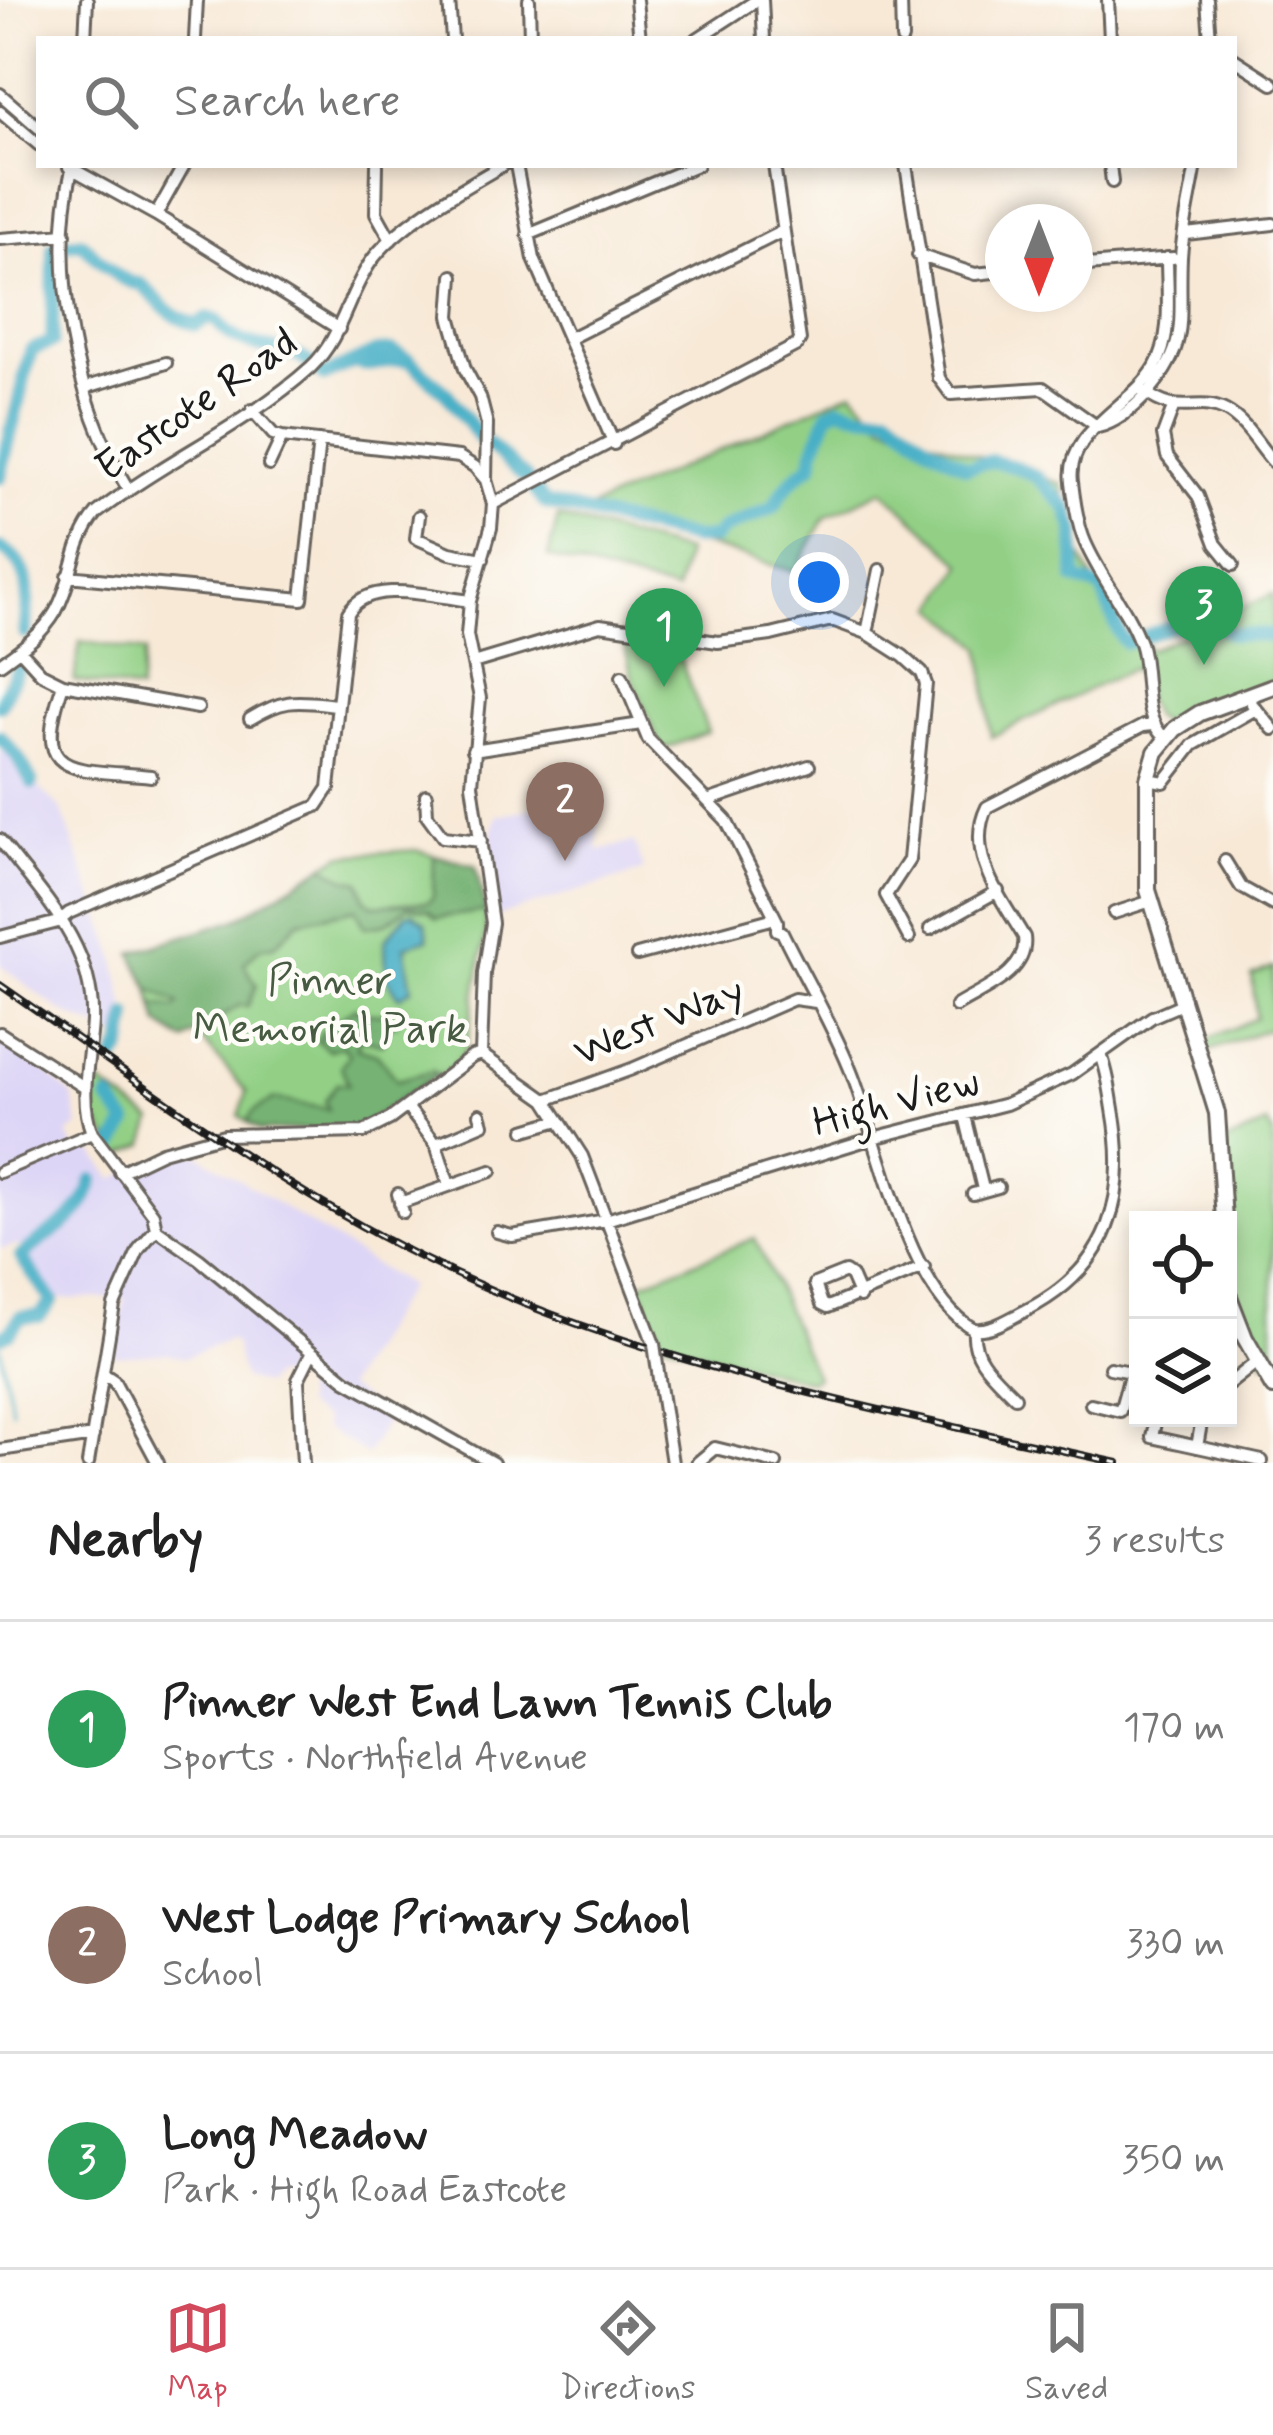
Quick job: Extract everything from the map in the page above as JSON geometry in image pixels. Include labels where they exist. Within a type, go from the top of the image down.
[{"type":"main road","points":[[1223,1211],[1217,1113],[1151,901],[1148,779],[1166,738],[1200,713],[1273,686]]},
{"type":"main road","points":[[1236,1319],[1267,1373]]},
{"type":"street","points":[[85,36],[87,0]]},
{"type":"street","points":[[195,36],[196,0]]},
{"type":"street","points":[[449,0],[452,36]]},
{"type":"street","points":[[529,0],[530,36]]},
{"type":"street","points":[[636,0],[640,36]]},
{"type":"street","points":[[702,36],[759,0],[764,36]]},
{"type":"street","points":[[901,0],[902,36]]},
{"type":"street","points":[[1108,0],[1110,36]]},
{"type":"street","points":[[1207,0],[1210,36]]},
{"type":"street","points":[[1237,61],[1273,84]]},
{"type":"street","points":[[0,94],[36,125]]},
{"type":"street","points":[[3,119],[36,144]]},
{"type":"street","points":[[69,168],[65,242],[69,330],[109,457],[128,489]]},
{"type":"street","points":[[71,168],[339,329]]},
{"type":"street","points":[[156,215],[182,168]]},
{"type":"street","points":[[377,168],[376,214],[392,240]]},
{"type":"street","name":"Eastcote Road","points":[[0,664],[43,630],[58,608],[84,528],[128,489],[253,410],[312,366],[339,329],[368,266],[392,240],[493,168]]},
{"type":"street","points":[[517,168],[534,259],[614,444]]},
{"type":"street","points":[[529,236],[690,168]]},
{"type":"street","points":[[493,504],[797,346],[800,340],[774,168]]},
{"type":"street","points":[[906,168],[939,378],[951,394],[1043,388],[1098,427]]},
{"type":"street","points":[[1110,168],[1112,182]]},
{"type":"street","points":[[1166,738],[1154,724],[1134,628],[1082,536],[1070,476],[1082,441],[1102,418],[1167,370],[1176,354],[1181,258],[1196,168]]},
{"type":"street","points":[[1186,234],[1273,224]]},
{"type":"street","points":[[568,339],[783,231]]},
{"type":"street","points":[[0,239],[65,242]]},
{"type":"street","points":[[918,255],[985,273]]},
{"type":"street","points":[[1143,391],[1162,353],[1167,258]]},
{"type":"street","points":[[1093,264],[1181,258]]},
{"type":"street","points":[[453,276],[450,316],[488,424],[486,480],[493,504],[467,634],[480,698],[472,784],[492,923],[484,973],[481,1054]]},
{"type":"street","points":[[87,387],[166,363]]},
{"type":"street","points":[[1143,391],[1172,408],[1207,405],[1231,413],[1273,462]]},
{"type":"street","points":[[1172,408],[1164,448],[1198,496],[1216,544],[1233,565]]},
{"type":"street","points":[[253,410],[273,434],[282,437],[459,457],[486,480]]},
{"type":"street","points":[[268,465],[282,437]]},
{"type":"street","points":[[68,576],[302,599],[319,441]]},
{"type":"street","points":[[419,517],[416,538],[450,553],[483,559]]},
{"type":"street","points":[[867,633],[880,570]]},
{"type":"street","points":[[0,937],[63,919],[317,806],[329,788],[348,613],[361,597],[383,592],[470,601]]},
{"type":"street","points":[[473,663],[601,625],[718,642],[832,620],[867,633],[903,656],[926,684],[908,860],[886,896],[909,938]]},
{"type":"street","points":[[20,650],[41,673],[63,684],[198,708]]},
{"type":"street","points":[[622,676],[658,753],[710,800],[732,829],[851,1071],[904,1228],[942,1300],[974,1329],[987,1330],[1037,1305],[1074,1278],[1111,1216],[1121,1171],[1120,1149],[1101,1055]]},
{"type":"street","points":[[63,684],[49,724],[49,741],[58,758],[81,770],[151,776]]},
{"type":"street","points":[[1245,694],[1273,729]]},
{"type":"street","points":[[250,719],[291,700],[338,705]]},
{"type":"street","points":[[1148,779],[1164,782],[1193,745],[1256,709]]},
{"type":"street","points":[[473,751],[641,724]]},
{"type":"street","points":[[956,1006],[1017,968],[1026,951],[1024,938],[980,851],[987,807],[1154,724]]},
{"type":"street","points":[[710,800],[808,766]]},
{"type":"street","points":[[422,803],[443,836],[482,841]]},
{"type":"street","points":[[0,840],[63,919],[80,958],[92,1004],[84,1087],[87,1119],[92,1133],[153,1214],[156,1229],[200,1259],[346,1380],[493,1463]]},
{"type":"street","points":[[1225,861],[1241,886],[1273,905]]},
{"type":"street","points":[[930,929],[998,891]]},
{"type":"street","points":[[1114,914],[1151,901]]},
{"type":"street","points":[[637,955],[778,924]]},
{"type":"street","name":"West Way","points":[[794,999],[805,979]]},
{"type":"street","name":"West Way","points":[[546,1100],[632,1069],[794,999],[816,1002]]},
{"type":"street","name":"High View","points":[[497,1232],[512,1236],[606,1220],[1032,1095],[1101,1055],[1152,1017],[1182,1004]]},
{"type":"street","points":[[0,1033],[84,1087]]},
{"type":"street","points":[[481,1054],[546,1100],[592,1176],[654,1344],[672,1463]]},
{"type":"street","points":[[120,1172],[147,1157],[224,1136],[364,1132],[481,1054]]},
{"type":"street","points":[[407,1107],[436,1144],[449,1185]]},
{"type":"street","points":[[436,1144],[483,1124],[480,1114]]},
{"type":"street","points":[[965,1116],[978,1191],[998,1187]]},
{"type":"street","points":[[526,1130],[559,1120]]},
{"type":"street","points":[[0,1172],[92,1133]]},
{"type":"street","points":[[400,1203],[491,1171]]},
{"type":"street","points":[[88,1463],[105,1375],[107,1329],[140,1249],[156,1229]]},
{"type":"street","points":[[860,1297],[924,1268]]},
{"type":"street","points":[[974,1329],[976,1355],[1015,1397]]},
{"type":"street","points":[[303,1463],[298,1380],[311,1354]]},
{"type":"street","points":[[1110,1368],[1129,1371]]},
{"type":"street","points":[[1237,1381],[1267,1373]]},
{"type":"street","points":[[105,1375],[115,1381],[158,1463]]},
{"type":"street","points":[[1091,1404],[1120,1411],[1129,1386]]},
{"type":"street","points":[[1154,1427],[1152,1437],[1262,1461]]},
{"type":"street","points":[[1197,1447],[1200,1427]]},
{"type":"street","points":[[0,1450],[93,1436]]},
{"type":"street","points":[[698,1463],[715,1448],[776,1463]]},
{"type":"shaded area","points":[[0,748],[61,809],[115,954],[133,1044],[61,1011],[0,965]]},
{"type":"shaded area","points":[[597,797],[598,851],[634,842],[644,871],[491,918],[490,838],[497,815]]},
{"type":"shaded area","points":[[0,1040],[42,1068],[73,1097],[79,1127],[68,1134],[76,1151],[93,1151],[114,1179],[151,1162],[195,1152],[408,1286],[346,1387],[389,1416],[367,1455],[324,1428],[324,1420],[304,1407],[301,1377],[272,1376],[264,1385],[243,1379],[234,1343],[229,1340],[184,1358],[168,1353],[114,1356],[125,1298],[53,1299],[19,1245],[0,1249]]},
{"type":"green space","points":[[853,391],[883,423],[1062,484],[1069,532],[1126,643],[1152,649],[1273,594],[1273,682],[1161,722],[1153,717],[1134,668],[991,737],[982,647],[936,607],[963,564],[883,490],[825,518],[795,572],[586,510]]},
{"type":"green space","points":[[558,517],[686,552],[676,592],[548,557]]},
{"type":"green space","points":[[622,634],[679,645],[676,657],[708,732],[662,750],[632,676]]},
{"type":"green space","points":[[80,641],[145,652],[139,691],[74,681]]},
{"type":"green space","name":"Pinner Memorial Park","points":[[416,850],[475,866],[486,932],[466,1051],[453,1066],[366,1123],[260,1131],[239,1116],[247,1092],[196,1033],[184,1041],[159,1024],[150,990],[132,953],[237,919],[341,855]]},
{"type":"green space","points":[[434,855],[475,866],[486,911],[436,918],[428,910],[408,907],[385,924],[365,927],[356,909],[299,921],[275,945],[259,948],[244,964],[257,985],[247,1007],[240,1005],[184,1041],[159,1024],[154,1005],[175,1008],[179,1004],[150,989],[132,953],[237,919],[324,866],[360,881],[372,905],[428,902],[433,897]]},
{"type":"green space","points":[[1273,967],[1273,1027],[1203,1053],[1199,1043],[1256,1018],[1252,976]]},
{"type":"green space","points":[[355,1007],[360,1013],[390,1014],[397,1023],[389,1026],[382,1044],[360,1038],[357,1048],[377,1054],[397,1080],[432,1071],[437,1074],[366,1123],[349,1129],[260,1131],[247,1122],[253,1112],[274,1099],[328,1109],[325,1101],[337,1083],[348,1084],[341,1066],[349,1055],[343,1046],[329,1050],[317,1041]]},
{"type":"green space","points":[[94,1079],[153,1121],[145,1145],[119,1156],[95,1117]]},
{"type":"green space","points":[[1267,1124],[1273,1134],[1273,1358],[1264,1362],[1237,1302],[1237,1211],[1228,1211],[1225,1143]]},
{"type":"green space","points":[[755,1238],[816,1377],[810,1381],[663,1341],[639,1284]]},
{"type":"water","points":[[413,913],[426,923],[428,939],[405,946],[412,989],[399,997],[386,976],[385,940]]},
{"type":"waterway","points":[[0,477],[31,350],[52,342],[54,247],[80,242],[116,274],[141,284],[178,317],[196,325],[208,318],[217,321],[234,337],[300,357],[324,376],[376,352],[392,351],[409,360],[447,394],[478,436],[525,477],[545,503],[694,539],[715,538],[722,530],[774,507],[790,483],[812,465],[829,412],[840,407],[862,414],[889,414],[967,467],[991,461],[1037,477],[1067,508],[1075,532],[1075,579],[1101,588],[1126,643],[1200,616],[1232,634],[1273,636]]},
{"type":"waterway","points":[[356,363],[403,360]]},
{"type":"waterway","points":[[0,548],[19,565],[27,584],[25,633]]},
{"type":"waterway","points":[[0,705],[19,666]]},
{"type":"waterway","points":[[0,736],[32,783]]},
{"type":"waterway","points":[[116,1058],[128,1016]]},
{"type":"waterway","points":[[109,1099],[127,1123],[114,1147]]},
{"type":"waterway","points":[[0,1337],[20,1317],[40,1316],[52,1301],[21,1257],[73,1216],[93,1180]]},
{"type":"waterway","points":[[0,1346],[12,1410]]},
{"type":"railway","points":[[0,985],[310,1196],[420,1257],[503,1295],[588,1328],[763,1381],[1118,1463]]},
{"type":"place","name":"Long Meadow","points":[[1204,665]]},
{"type":"place","name":"Pinner West End Lawn Tennis Club","points":[[664,687]]},
{"type":"place","name":"West Lodge Primary School","points":[[565,861]]}]
